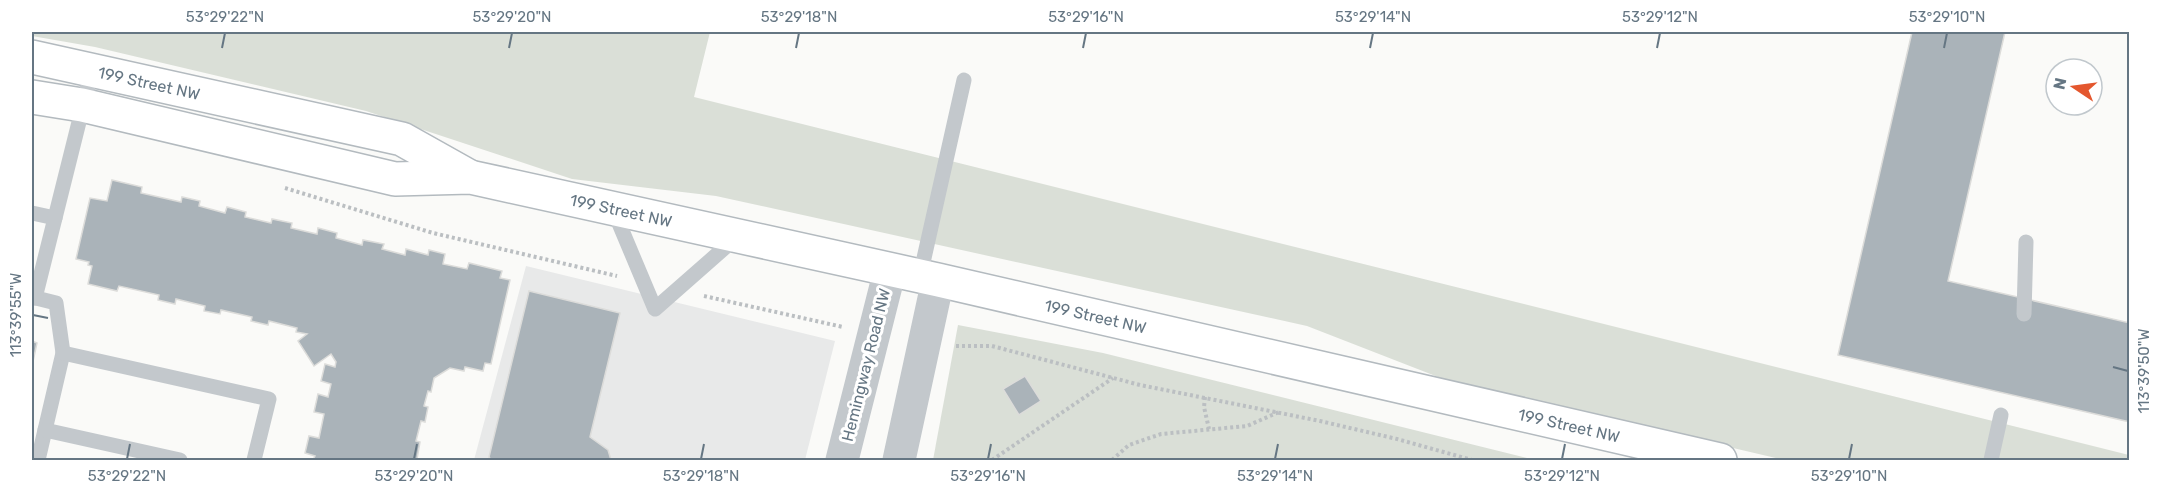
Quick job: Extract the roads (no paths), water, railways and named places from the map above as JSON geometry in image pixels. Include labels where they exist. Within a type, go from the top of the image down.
[{"type":"main road","name":"199 Street NW","points":[[32,57],[402,139],[470,177]]},
{"type":"main road","name":"199 Street NW","points":[[32,97],[82,105],[395,179],[470,177],[916,275],[1720,460]]},
{"type":"street","name":"Hemingway Road NW","points":[[842,460],[874,327],[916,275]]},
{"type":"street","points":[[899,460],[926,338],[916,275]]},
{"type":"lane","points":[[38,460],[63,353],[56,303],[33,297],[92,70]]},
{"type":"lane","points":[[916,275],[964,80]]},
{"type":"lane","points":[[613,208],[655,309],[738,236]]},
{"type":"lane","points":[[32,213],[55,218]]},
{"type":"lane","points":[[2024,314],[2026,242]]},
{"type":"lane","points":[[63,353],[269,399],[254,460]]},
{"type":"lane","points":[[1991,460],[2001,415]]},
{"type":"lane","points":[[45,430],[180,460]]}]
